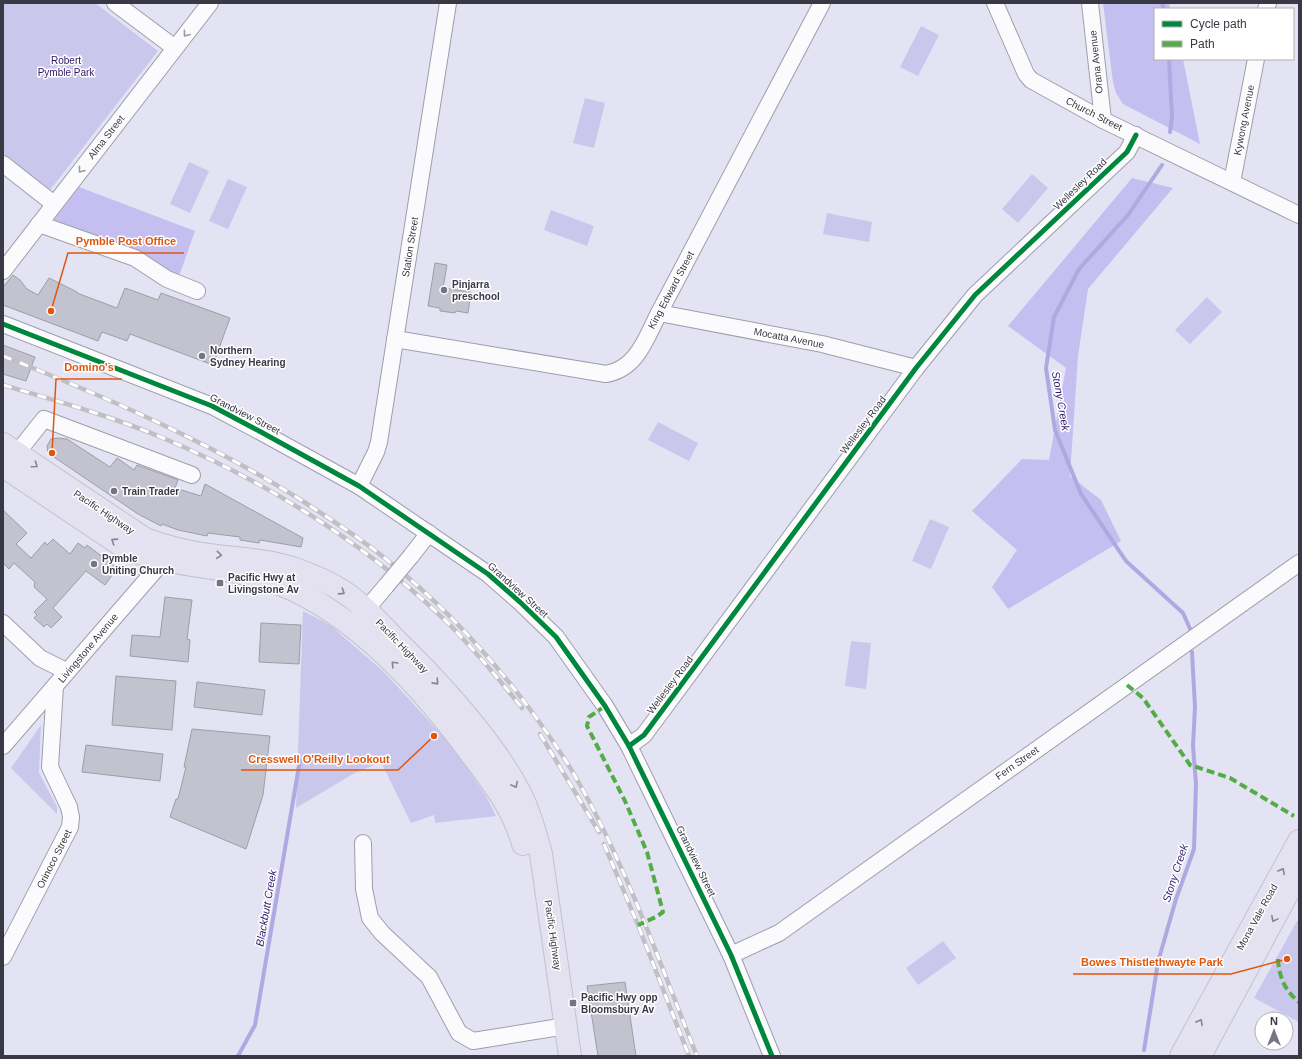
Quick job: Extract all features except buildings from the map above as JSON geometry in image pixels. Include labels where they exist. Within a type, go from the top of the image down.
[{"type":"highway","name":"Pacific Highway","points":[[8,454],[140,536],[165,554],[255,575],[279,583],[313,600],[353,627],[379,649],[447,720],[493,782],[508,807],[519,830],[527,862],[559,1027],[570,1056]]},
{"type":"highway","name":"Pacific Highway","points":[[165,554],[198,553],[265,561],[293,569],[322,580],[344,592],[366,609],[413,656],[485,739],[507,772],[522,799],[534,829],[541,854],[559,1027],[556,1056]]},
{"type":"highway","name":"Mona Vale Road","points":[[1181,1056],[1299,841]]},
{"type":"highway","name":"Mona Vale Road","points":[[1200,1056],[1299,872]]},
{"type":"street","points":[[115,3],[175,48]]},
{"type":"street","name":"Alma Street","points":[[3,271],[210,3]]},
{"type":"street","name":"Station Street","points":[[359,486],[377,447],[448,3]]},
{"type":"street","name":"King Edward Street","points":[[395,339],[606,374],[617,372],[628,366],[635,358],[660,313],[822,3]]},
{"type":"street","name":"Church Street","points":[[995,3],[1026,74],[1031,80],[1103,120],[1299,215]]},
{"type":"street","name":"Orana Avenue","points":[[1090,3],[1103,120]]},
{"type":"street","name":"Kywong Avenue","points":[[1232,182],[1256,60]]},
{"type":"street","name":"Wellesley Road","points":[[629,746],[644,735],[916,368],[975,295],[1126,152],[1136,136]]},
{"type":"street","points":[[3,164],[54,204]]},
{"type":"street","points":[[39,224],[135,258],[167,279],[197,291]]},
{"type":"street","name":"Mocatta Avenue","points":[[660,313],[822,344],[916,368]]},
{"type":"street","name":"Grandview Street","points":[[3,324],[212,406],[359,486],[488,574],[556,637],[605,706],[629,746],[731,955],[772,1056]]},
{"type":"street","points":[[8,454],[44,419],[192,475]]},
{"type":"street","points":[[353,627],[366,609],[429,533]]},
{"type":"street","name":"Livingstone Avenue","points":[[3,746],[56,686],[66,671],[165,554]]},
{"type":"street","name":"Fern Street","points":[[731,955],[779,933],[1299,563]]},
{"type":"street","points":[[3,623],[40,658],[66,671]]},
{"type":"street","name":"Orinoco Street","points":[[3,957],[70,827],[71,817],[69,807],[50,767],[56,686]]},
{"type":"street","points":[[362,843],[364,889],[370,918],[382,933],[429,977],[459,1033],[473,1040],[559,1027]]},
{"type":"green space","name":"Robert Pymble Park","points":[[3,3],[95,3],[158,51],[50,190],[3,154]]},
{"type":"green space","points":[[921,26],[939,35],[918,76],[900,67]]},
{"type":"green space","points":[[585,98],[605,103],[594,148],[573,143]]},
{"type":"green space","points":[[189,162],[209,171],[190,213],[170,204]]},
{"type":"green space","points":[[1032,174],[1048,188],[1018,223],[1002,209]]},
{"type":"green space","points":[[228,179],[247,187],[228,229],[209,221]]},
{"type":"green space","points":[[551,210],[594,226],[587,246],[544,230]]},
{"type":"green space","points":[[827,213],[872,222],[869,242],[823,234]]},
{"type":"green space","points":[[1207,297],[1222,312],[1190,344],[1175,330]]},
{"type":"green space","points":[[658,422],[698,443],[689,461],[648,440]]},
{"type":"green space","points":[[930,519],[949,527],[931,569],[912,561]]},
{"type":"green space","points":[[303,611],[330,625],[384,672],[451,745],[486,796],[496,816],[435,823],[434,815],[411,823],[381,762],[353,774],[296,808]]},
{"type":"green space","points":[[851,641],[871,643],[866,689],[845,686]]},
{"type":"green space","points":[[41,725],[39,773],[57,807],[57,814],[11,768]]},
{"type":"green space","points":[[1297,921],[1299,921],[1299,1022],[1294,1019],[1294,1011],[1278,1011],[1254,998]]},
{"type":"green space","points":[[943,941],[956,958],[918,985],[906,968]]},
{"type":"shaded area","points":[[1103,3],[1169,3],[1170,8],[1154,8],[1154,60],[1183,60],[1200,144],[1123,104],[1116,93],[1113,82]]},
{"type":"shaded area","points":[[1132,178],[1173,188],[1088,289],[1078,356],[1070,476],[1101,500],[1121,541],[1008,609],[992,587],[1017,550],[972,511],[1022,459],[1049,460],[1066,368],[1008,326]]},
{"type":"shaded area","points":[[79,187],[195,231],[178,279],[145,254],[54,220]]},
{"type":"waterway","name":"Stony Creek","points":[[1162,3],[1164,8]]},
{"type":"waterway","name":"Stony Creek","points":[[1169,60],[1172,117],[1170,132]]},
{"type":"waterway","name":"Stony Creek","points":[[1162,165],[1128,215],[1079,269],[1054,317],[1046,368],[1055,430],[1081,494],[1126,561],[1183,613],[1191,631]]},
{"type":"waterway","name":"Stony Creek","points":[[1144,1050],[1158,962],[1176,899],[1194,849],[1196,784],[1193,746],[1195,707],[1192,652]]},
{"type":"waterway","name":"Blackbutt Creek","points":[[238,1056],[255,1025],[300,760]]},
{"type":"railway","points":[[3,356],[118,404],[193,439],[301,500],[376,551],[423,591],[459,625],[476,643],[523,700],[557,747],[575,776],[593,809],[626,878],[697,1056]]},
{"type":"railway","points":[[3,385],[104,416],[163,438],[241,475],[316,518],[385,568],[450,625],[487,665],[522,708]]},
{"type":"railway","points":[[540,734],[599,832]]},
{"type":"railway","points":[[604,844],[638,925],[689,1056]]},
{"type":"marked path","points":[[1127,685],[1143,698],[1190,765],[1230,778],[1294,816]]},
{"type":"marked path","points":[[605,706],[589,717],[587,726],[625,801],[647,852],[663,912],[656,917],[638,925]]},
{"type":"marked path","points":[[1278,959],[1281,978],[1286,988],[1299,1002]]},
{"type":"cycle path","points":[[629,746],[644,735],[916,368],[975,295],[1127,152],[1136,135]]},
{"type":"cycle path","points":[[3,324],[212,406],[261,432],[359,486],[488,574],[520,602],[556,637],[605,706],[629,746],[731,955],[772,1056]]},
{"type":"place","name":"Pinjarra preschool","points":[[444,290]]},
{"type":"place","name":"Pymble Post Office","points":[[51,311]]},
{"type":"place","name":"Northern Sydney Hearing","points":[[202,356]]},
{"type":"place","name":"Domino's","points":[[52,453]]},
{"type":"place","name":"Train Trader","points":[[114,491]]},
{"type":"place","name":"Pymble Uniting Church","points":[[94,564]]},
{"type":"place","name":"Pacific Hwy at Livingstone Av","points":[[220,583]]},
{"type":"place","name":"Cresswell O'Reilly Lookout","points":[[434,736]]},
{"type":"place","name":"Bowes Thistlethwayte Park","points":[[1287,959]]},
{"type":"place","name":"Pacific Hwy opp Bloomsbury Av","points":[[573,1003]]}]
